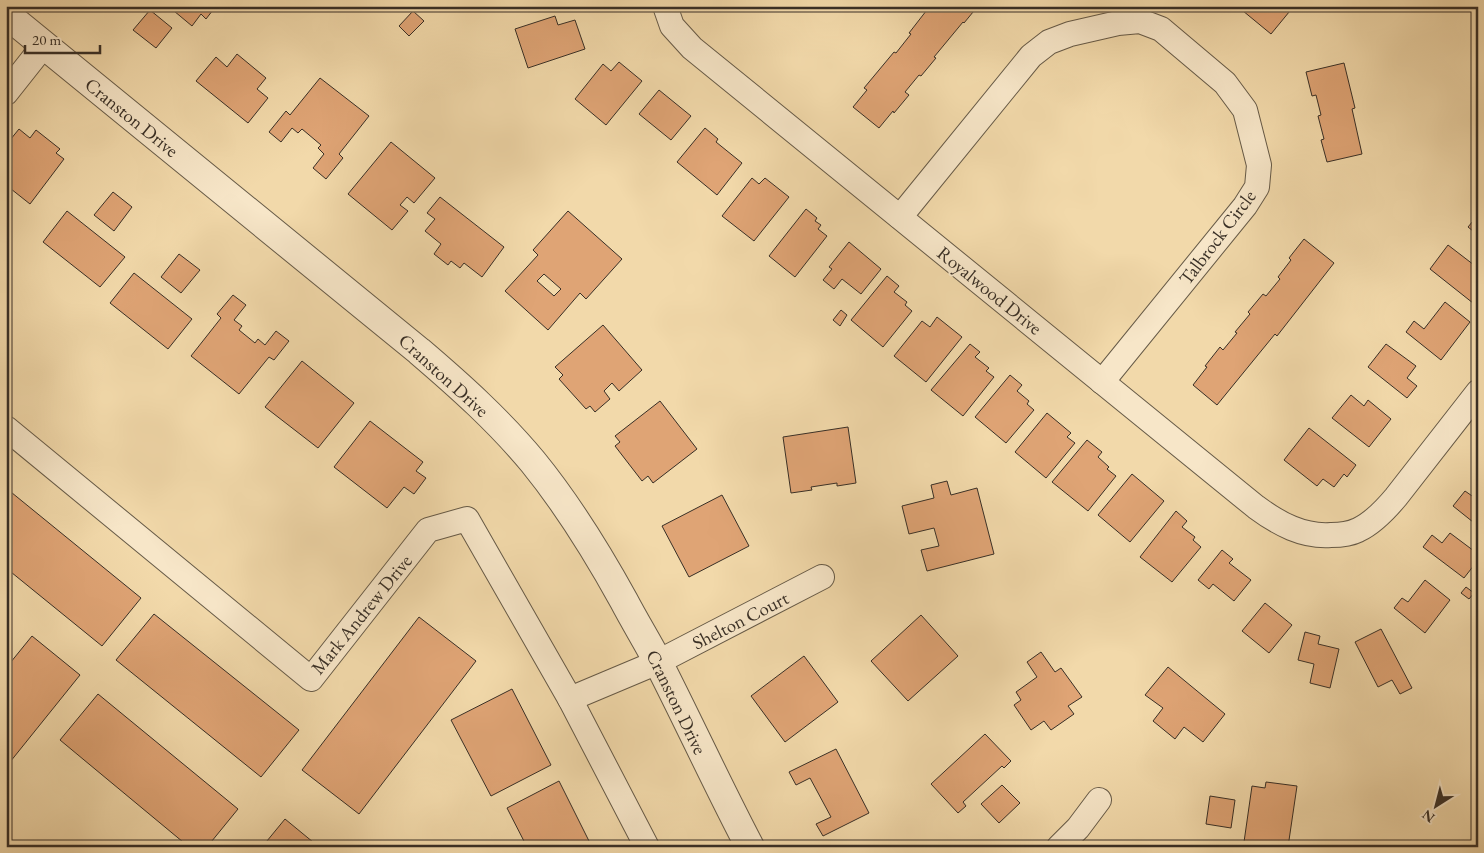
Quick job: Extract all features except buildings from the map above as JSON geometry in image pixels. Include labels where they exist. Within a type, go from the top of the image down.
[{"type":"street","name":"Royalwood Drive","points":[[665,6],[672,26],[692,48],[1256,507],[1274,520],[1295,530],[1318,536],[1340,535],[1358,531],[1385,510],[1478,392]]},
{"type":"street","name":"Cranston Drive","points":[[6,14],[419,351],[470,395],[533,462],[579,525],[601,560],[658,662],[750,847]]},
{"type":"street","name":"Talbrock Circle","points":[[900,217],[1031,56],[1048,42],[1070,34],[1118,23],[1140,21],[1161,29],[1225,83],[1245,110],[1258,165],[1257,187],[1245,206],[1102,382]]},
{"type":"street","points":[[6,93],[44,45]]},
{"type":"street","name":"Mark Andrew Drive","points":[[6,428],[311,679],[428,530],[467,519],[570,699],[647,847]]},
{"type":"street","name":"Shelton Court","points":[[658,662],[822,577]]},
{"type":"street","points":[[570,699],[658,662]]},
{"type":"street","points":[[1059,847],[1078,828],[1099,800]]}]
